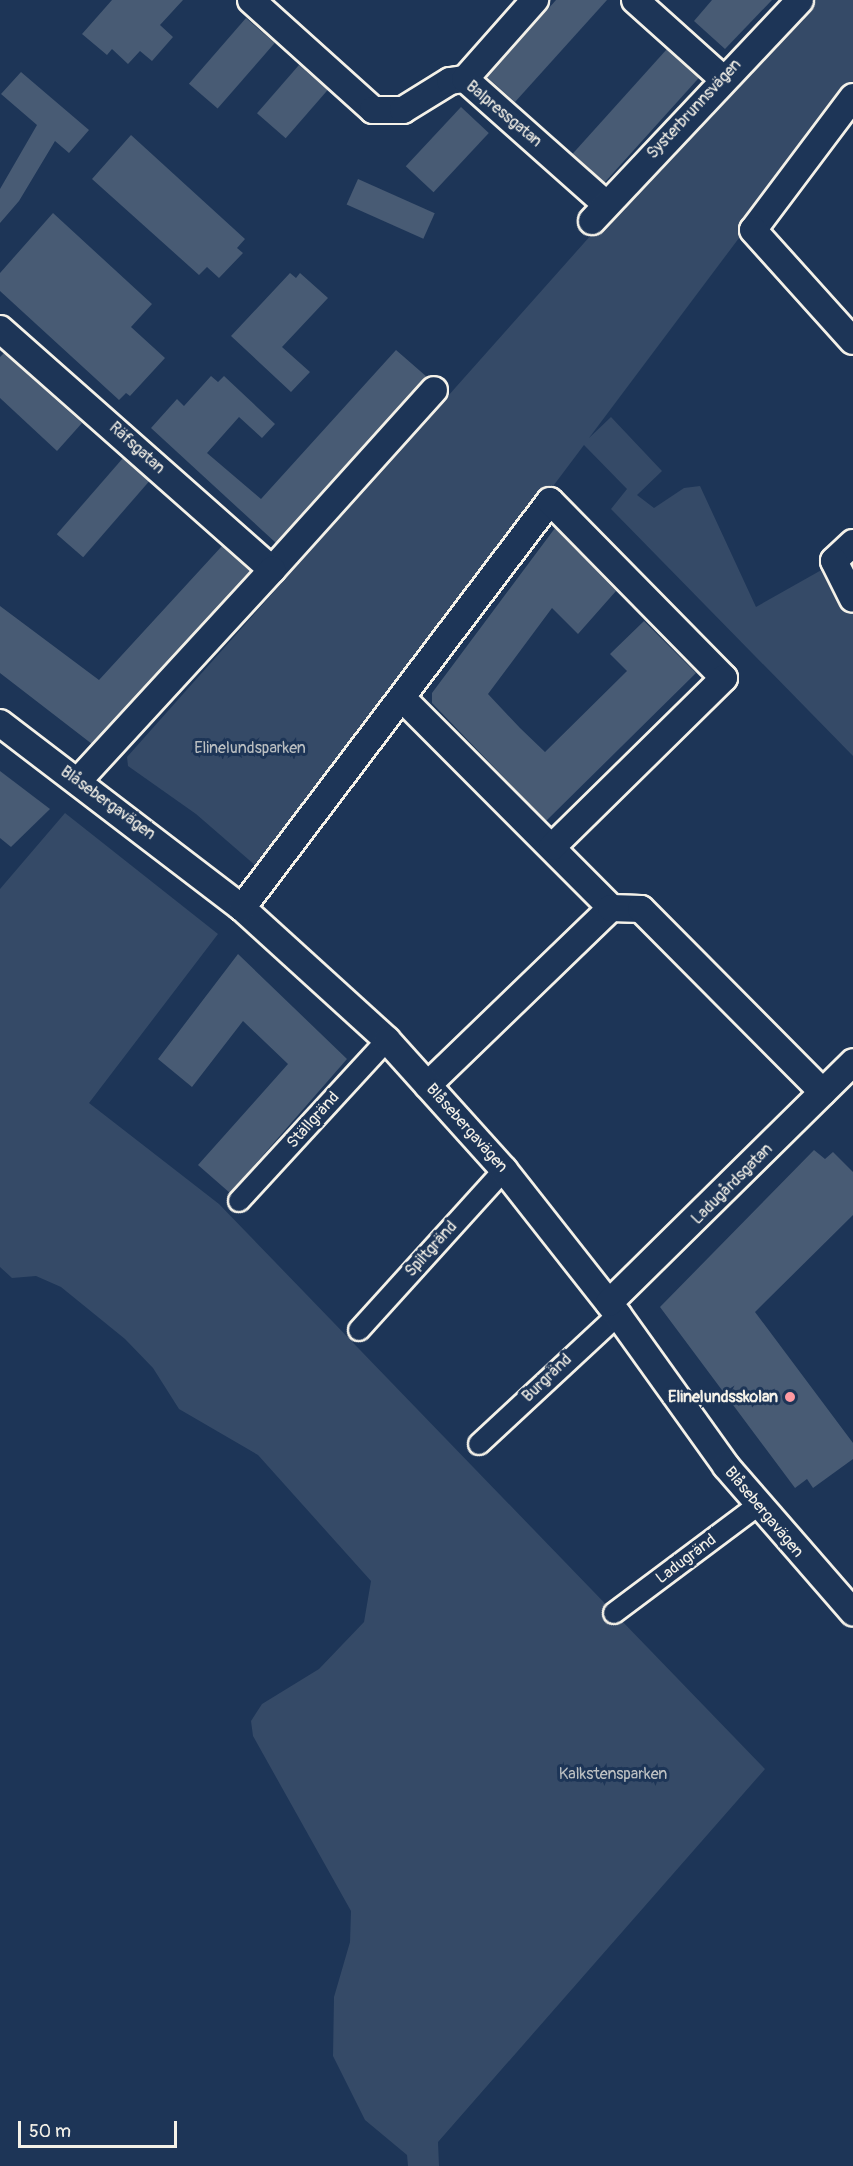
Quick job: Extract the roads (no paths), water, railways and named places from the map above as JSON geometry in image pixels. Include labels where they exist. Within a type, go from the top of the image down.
[{"type":"street","name":"Balpressgatan","points":[[251,0],[373,110],[403,110],[450,81],[465,79],[599,213]]},
{"type":"street","points":[[465,79],[535,0]]},
{"type":"street","points":[[635,0],[723,79]]},
{"type":"street","name":"Systerbrunnsvägen","points":[[599,213],[800,0]]},
{"type":"street","points":[[853,97],[753,230],[853,341]]},
{"type":"street","name":"Räfsgatan","points":[[0,329],[272,570]]},
{"type":"street","points":[[78,781],[434,390]]},
{"type":"street","points":[[242,908],[550,501],[724,678],[552,847]]},
{"type":"street","points":[[853,543],[834,561],[853,599]]},
{"type":"street","points":[[402,698],[611,908],[641,909],[822,1092]]},
{"type":"street","name":"Blåsebergavägen","points":[[0,723],[242,908],[387,1040],[504,1170],[614,1309],[757,1506],[853,1612]]},
{"type":"street","points":[[428,1085],[611,908]]},
{"type":"street","name":"Ställgränd","points":[[239,1201],[387,1040]]},
{"type":"street","name":"Ladugårdsgatan","points":[[614,1309],[853,1062]]},
{"type":"street","name":"Spiltgränd","points":[[359,1330],[504,1170]]},
{"type":"street","name":"Burgränd","points":[[479,1444],[614,1309]]},
{"type":"street","name":"Ladugränd","points":[[614,1612],[757,1506]]},
{"type":"place","name":"Elinelundsskolan","points":[[790,1397]]},
{"type":"park label","name":"Elinelundsparken","points":[[250,748]]},
{"type":"park label","name":"Kalkstensparken","points":[[613,1774]]}]
